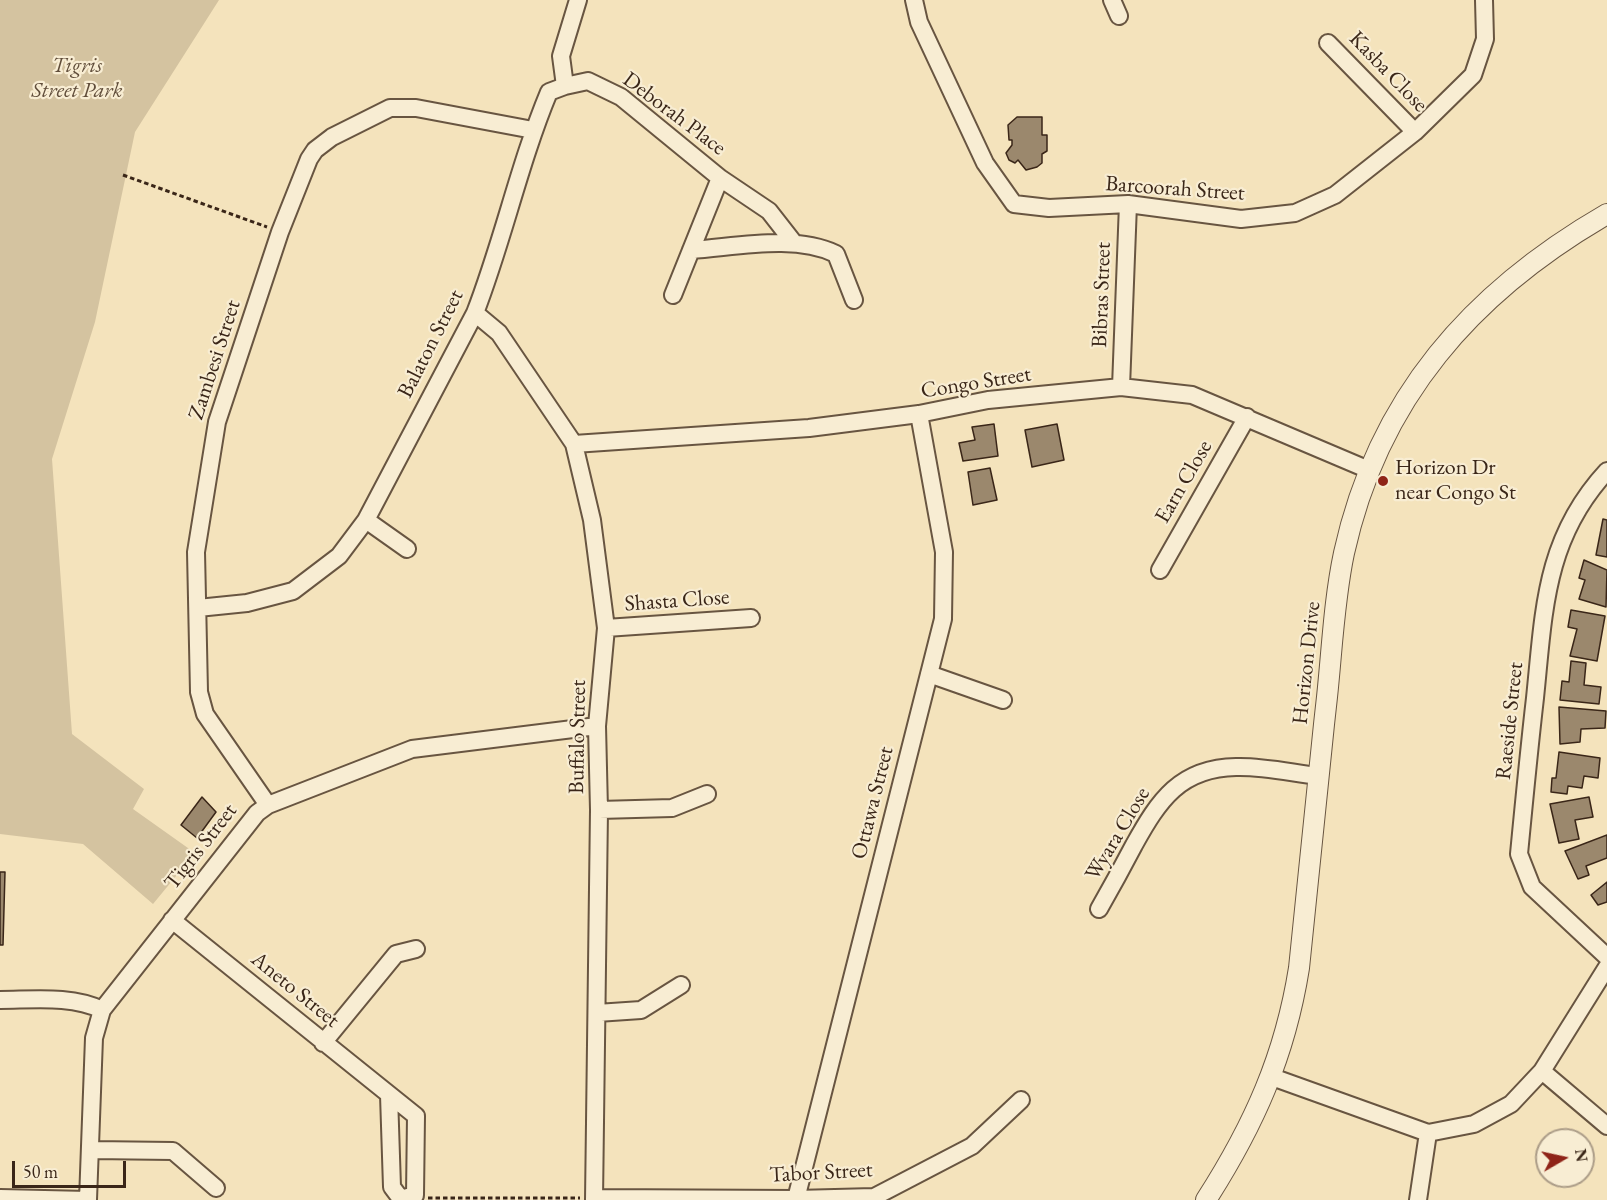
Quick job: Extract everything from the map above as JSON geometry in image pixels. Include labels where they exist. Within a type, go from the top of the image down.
[{"type":"street","points":[[565,86],[561,56],[578,0]]},
{"type":"street","name":"Barcoorah Street","points":[[914,0],[919,22],[986,163],[1014,204],[1049,208],[1128,204],[1241,219],[1295,213],[1335,195],[1415,132],[1473,75],[1485,39],[1484,0]]},
{"type":"street","points":[[1112,0],[1119,16]]},
{"type":"street","name":"Kasba Close","points":[[1328,43],[1415,132]]},
{"type":"street","name":"Deborah Place","points":[[565,86],[588,81],[621,97],[720,178],[769,211],[794,243]]},
{"type":"street","name":"Balaton Street","points":[[198,608],[247,603],[293,591],[339,556],[366,520],[475,313],[488,280],[533,130],[549,92],[565,86]]},
{"type":"street","name":"Zambesi Street","points":[[268,805],[205,714],[199,692],[196,552],[216,422],[280,232],[309,159],[315,150],[358,121],[390,108],[416,108],[533,130]]},
{"type":"street","name":"Deborah Place","points":[[673,295],[720,178]]},
{"type":"street","name":"Bibras Street","points":[[1121,387],[1128,204]]},
{"type":"street","name":"Horizon Drive","points":[[1206,1200],[1239,1149],[1272,1077],[1294,997],[1344,555],[1370,470],[1399,409],[1456,331],[1518,273],[1558,244],[1607,214]]},
{"type":"street","points":[[692,250],[794,243],[821,247],[836,254],[854,300]]},
{"type":"street","name":"Buffalo Street","points":[[475,313],[499,333],[574,444],[592,520],[606,628],[597,726],[599,810],[594,1199]]},
{"type":"street","name":"Congo Street","points":[[574,444],[809,428],[919,414],[988,400],[1121,387],[1192,395],[1370,470]]},
{"type":"street","name":"Ottawa Street","points":[[796,1199],[943,619],[944,552],[919,414]]},
{"type":"street","name":"Earn Close","points":[[1160,570],[1247,417]]},
{"type":"street","name":"Raeside Street","points":[[1607,471],[1593,487],[1563,536],[1546,590],[1519,854],[1532,887],[1607,957]]},
{"type":"street","points":[[366,520],[408,549]]},
{"type":"street","name":"Shasta Close","points":[[606,628],[751,618]]},
{"type":"street","points":[[929,674],[1003,700]]},
{"type":"street","name":"Tigris Street","points":[[88,1200],[92,1150],[94,1038],[102,1010],[249,821],[268,805],[412,749],[597,726]]},
{"type":"street","name":"Wyara Close","points":[[1099,909],[1154,810],[1170,790],[1193,776],[1217,768],[1238,767],[1318,776]]},
{"type":"street","points":[[599,810],[672,808],[707,794]]},
{"type":"street","name":"Aneto Street","points":[[172,920],[416,1116],[415,1194]]},
{"type":"street","points":[[323,1042],[396,954],[416,949]]},
{"type":"street","points":[[1272,1077],[1428,1133],[1474,1124],[1511,1104],[1542,1071],[1607,967]]},
{"type":"street","points":[[597,1012],[641,1010],[681,985]]},
{"type":"street","points":[[0,1000],[67,1001],[92,1005],[102,1010]]},
{"type":"street","points":[[1542,1071],[1607,1126]]},
{"type":"street","points":[[389,1095],[392,1187],[401,1199],[415,1194]]},
{"type":"street","name":"Tabor Street","points":[[594,1199],[874,1197],[972,1146],[1021,1100]]},
{"type":"street","points":[[1418,1200],[1428,1133]]},
{"type":"street","points":[[92,1150],[173,1151],[216,1188]]},
{"type":"street","points":[[0,1198],[88,1200]]},
{"type":"path","points":[[123,175],[280,232]]},
{"type":"path","points":[[415,1194],[424,1198],[594,1199]]},
{"type":"green space","name":"Tigris Street Park","points":[[0,0],[219,0],[135,132],[95,322],[52,459],[72,734],[144,789],[133,809],[195,853],[153,904],[83,844],[0,834]]},
{"type":"building","points":[[1017,117],[1042,117],[1042,135],[1047,135],[1047,151],[1042,154],[1042,163],[1037,167],[1026,170],[1018,160],[1015,163],[1009,160],[1006,153],[1012,145],[1012,140],[1009,140],[1008,125]]},
{"type":"building","points":[[994,424],[998,456],[963,461],[959,443],[975,440],[972,427]]},
{"type":"building","points":[[1057,424],[1064,460],[1032,467],[1025,430]]},
{"type":"building","points":[[990,468],[997,500],[973,505],[968,472]]},
{"type":"building","points":[[1603,519],[1607,520],[1607,557],[1596,555]]},
{"type":"building","points":[[1584,560],[1607,570],[1606,607],[1579,599],[1585,580],[1579,578]]},
{"type":"building","points":[[1571,610],[1605,616],[1597,661],[1570,656],[1577,629],[1568,627]]},
{"type":"building","points":[[1571,661],[1586,663],[1584,685],[1601,687],[1599,704],[1560,700],[1562,681],[1569,682]]},
{"type":"building","points":[[1559,707],[1606,711],[1605,728],[1581,729],[1580,742],[1560,744]]},
{"type":"building","points":[[1559,752],[1600,758],[1598,778],[1584,776],[1582,788],[1568,786],[1567,794],[1551,792],[1552,778],[1556,778]]},
{"type":"building","points":[[202,797],[216,812],[197,838],[181,825]]},
{"type":"building","points":[[1589,797],[1593,817],[1575,820],[1579,839],[1559,843],[1550,804]]},
{"type":"building","points":[[1607,835],[1607,858],[1586,866],[1589,875],[1578,879],[1565,851]]},
{"type":"building","points":[[0,872],[5,872],[3,945],[0,945]]},
{"type":"building","points":[[1607,882],[1607,902],[1598,905],[1591,895]]},
{"type":"place","name":"Horizon Dr near Congo St","points":[[1383,481]]}]
